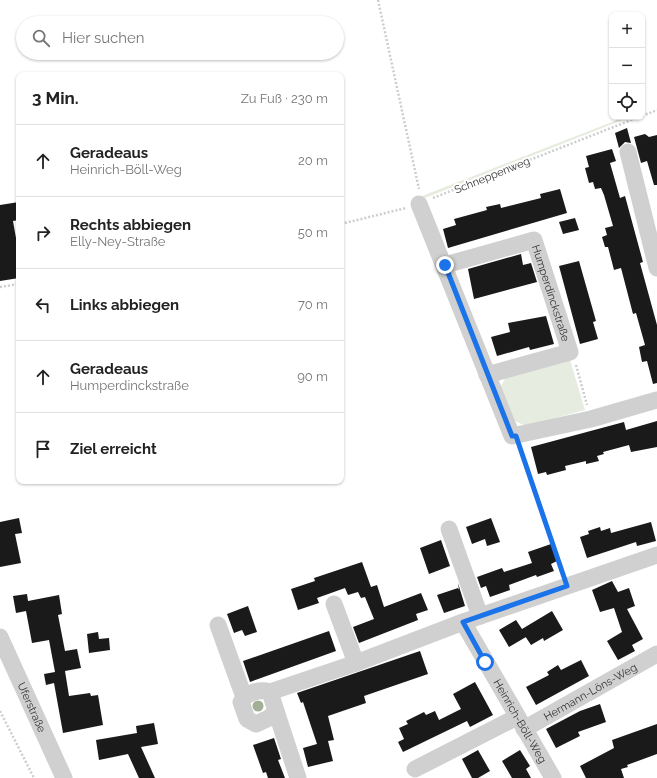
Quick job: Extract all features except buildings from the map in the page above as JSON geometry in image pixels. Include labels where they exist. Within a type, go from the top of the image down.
[{"type":"street","points":[[628,152],[653,237],[657,268]]},
{"type":"street","points":[[420,203],[440,257],[445,265],[512,436],[591,419],[657,400]]},
{"type":"street","name":"Humperdinckstraße","points":[[445,265],[534,240],[570,352],[487,375]]},
{"type":"street","points":[[449,529],[480,616]]},
{"type":"street","points":[[276,711],[269,718],[256,724],[247,719],[241,702],[244,697],[263,690],[270,692],[356,663],[463,622],[657,555]]},
{"type":"street","points":[[334,604],[356,663]]},
{"type":"street","name":"Heinrich-Böll-Weg","points":[[463,622],[553,778]]},
{"type":"street","points":[[218,625],[244,697]]},
{"type":"street","name":"Uferstraße","points":[[0,637],[64,778]]},
{"type":"street","name":"Hermann-Löns-Weg","points":[[415,769],[520,723],[657,654]]},
{"type":"street","points":[[270,692],[298,778]]},
{"type":"path","points":[[378,0],[420,203]]},
{"type":"path","points":[[645,115],[657,110]]},
{"type":"path","name":"Schneppenweg","points":[[344,223],[420,203],[631,120]]},
{"type":"path","points":[[0,287],[16,284]]},
{"type":"path","points":[[570,352],[574,358],[591,419]]},
{"type":"path","points":[[516,436],[567,586]]},
{"type":"path","points":[[0,711],[34,778]]},
{"type":"shaded area","points":[[617,120],[622,120],[425,198],[422,196]]},
{"type":"shaded area","points":[[570,360],[585,410],[526,426],[515,421],[501,386],[506,377]]},
{"type":"route","points":[[445,265],[512,436],[516,436],[567,586],[463,622],[485,662]]}]
